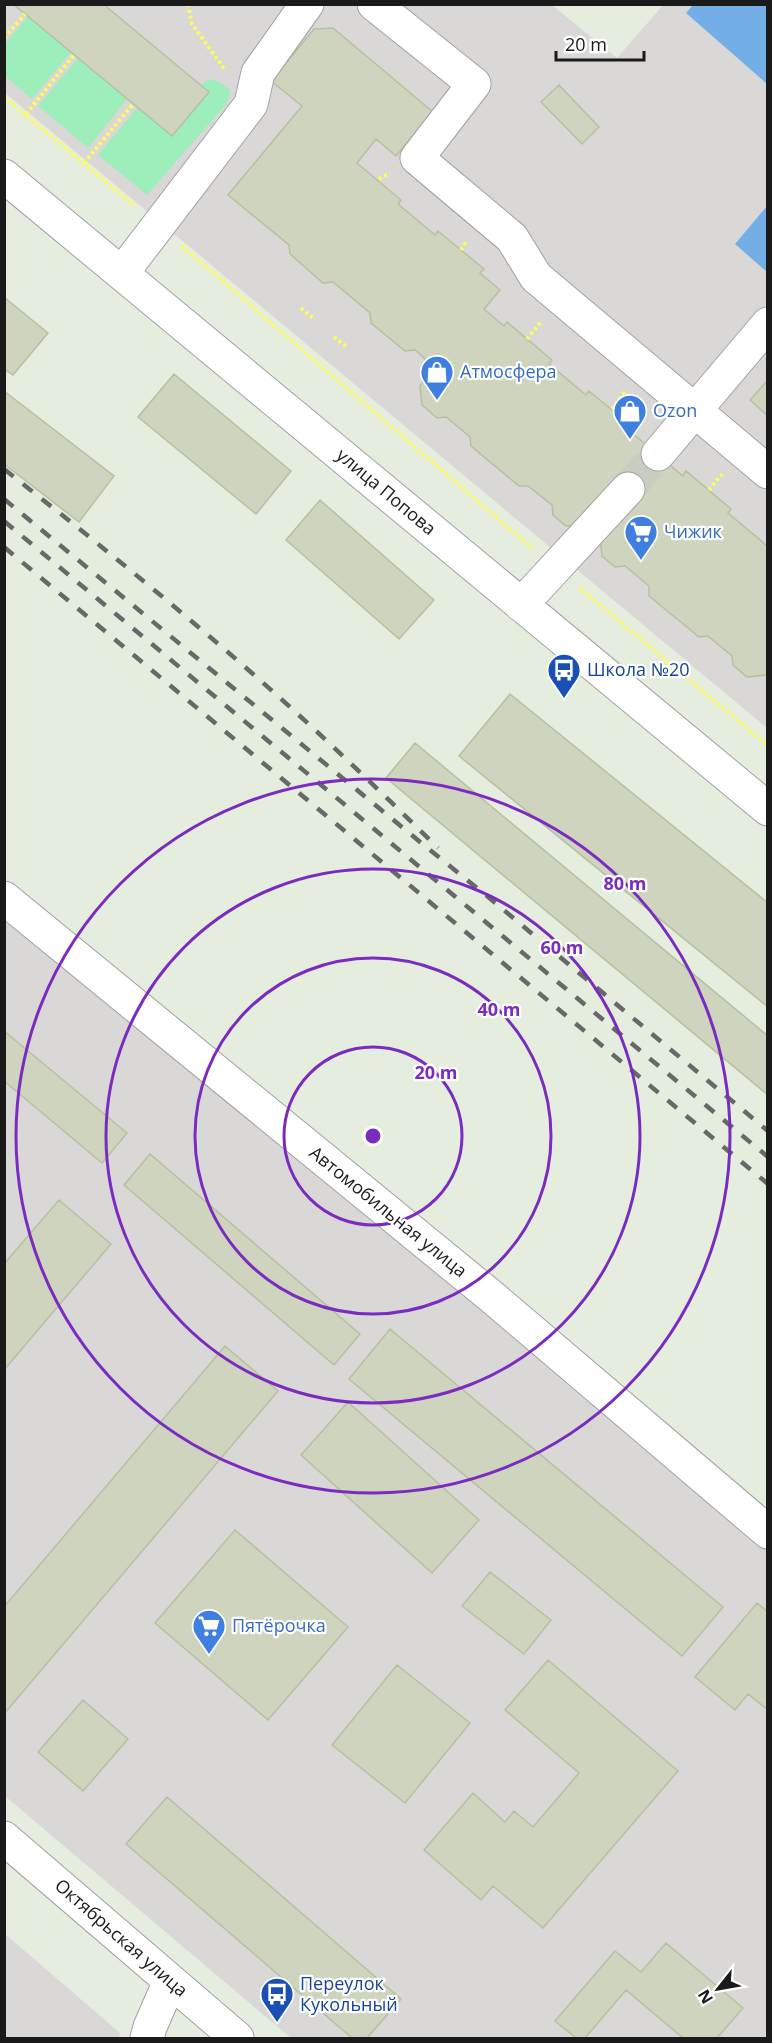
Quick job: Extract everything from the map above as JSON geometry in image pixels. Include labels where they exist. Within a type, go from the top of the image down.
[{"type":"street","points":[[122,273],[250,104],[258,73],[307,4]]},
{"type":"street","points":[[374,4],[474,84],[417,158],[512,238],[536,277],[768,472]]},
{"type":"street","name":"улица Попова","points":[[4,176],[768,809]]},
{"type":"street","points":[[658,454],[768,324]]},
{"type":"street","points":[[521,605],[628,489]]},
{"type":"street","name":"Автомобильная улица","points":[[4,898],[492,1297],[768,1532]]},
{"type":"street","name":"Октябрьская улица","points":[[4,1838],[237,2038]]},
{"type":"street","points":[[147,2038],[170,1981]]},
{"type":"path","points":[[188,4],[192,24],[250,104]]},
{"type":"path","points":[[4,38],[25,14]]},
{"type":"path","points":[[26,114],[74,55]]},
{"type":"path","points":[[4,97],[158,225],[556,568],[768,746]]},
{"type":"path","points":[[84,163],[133,104]]},
{"type":"path","points":[[301,308],[315,320]]},
{"type":"path","points":[[334,337],[347,347]]},
{"type":"shaded area","points":[[4,5],[552,5],[617,58],[663,5],[767,5],[767,728],[5,93]]},
{"type":"shaded area","points":[[693,5],[767,5],[767,84],[686,13]]},
{"type":"shaded area","points":[[767,206],[767,272],[735,244]]},
{"type":"shaded area","points":[[4,882],[767,1518],[767,2038],[291,2038],[5,1796]]},
{"type":"shaded area","points":[[4,1933],[120,2033],[119,2038],[5,2038]]},
{"type":"green space","points":[[28,16],[71,52],[32,99],[5,76],[5,44]]},
{"type":"green space","points":[[78,58],[127,99],[88,148],[38,106]]},
{"type":"green space","points":[[210,79],[230,90],[229,99],[147,195],[98,155],[137,108],[172,136],[208,93],[200,85]]},
{"type":"building","points":[[13,4],[103,4],[209,92],[172,136]]},
{"type":"building","points":[[333,28],[433,112],[396,156],[376,139],[357,163],[401,200],[398,204],[435,235],[438,231],[484,269],[480,273],[500,290],[484,309],[504,326],[507,322],[552,360],[549,364],[586,395],[589,391],[634,428],[631,432],[683,476],[686,471],[731,509],[728,513],[766,545],[768,544],[768,673],[766,675],[747,677],[733,665],[732,656],[708,636],[699,637],[649,596],[649,586],[625,566],[615,567],[602,556],[600,537],[585,525],[566,526],[553,515],[552,505],[528,486],[519,486],[471,446],[470,437],[446,417],[437,418],[422,405],[420,386],[435,368],[415,350],[405,351],[371,323],[370,313],[333,282],[323,283],[290,254],[289,245],[228,195],[302,106],[271,81],[314,29]]},
{"type":"building","points":[[559,85],[599,127],[582,144],[541,102]]},
{"type":"building","points":[[4,297],[48,333],[13,375],[4,369]]},
{"type":"building","points":[[174,374],[291,471],[256,514],[138,417]]},
{"type":"building","points":[[768,381],[768,416],[750,400]]},
{"type":"building","points":[[4,391],[114,476],[79,522],[4,464]]},
{"type":"building","points":[[320,500],[434,600],[399,639],[286,540]]},
{"type":"building","points":[[510,694],[768,903],[768,1007],[459,756]]},
{"type":"building","points":[[415,743],[768,1036],[768,1095],[386,778]]},
{"type":"building","points":[[4,1031],[127,1133],[102,1163],[4,1081]]},
{"type":"building","points":[[150,1154],[360,1334],[334,1365],[124,1185]]},
{"type":"building","points":[[59,1200],[111,1244],[4,1370],[4,1264]]},
{"type":"building","points":[[390,1329],[723,1607],[682,1656],[349,1379]]},
{"type":"building","points":[[225,1346],[278,1391],[4,1714],[4,1607]]},
{"type":"building","points":[[348,1402],[479,1520],[432,1573],[301,1455]]},
{"type":"building","points":[[235,1530],[348,1627],[268,1720],[155,1623]]},
{"type":"building","points":[[490,1572],[551,1620],[524,1654],[462,1606]]},
{"type":"building","points":[[757,1603],[768,1612],[768,1710],[748,1694],[735,1710],[695,1677]]},
{"type":"building","points":[[548,1660],[678,1771],[543,1928],[493,1886],[481,1900],[424,1850],[473,1793],[505,1822],[514,1811],[533,1827],[579,1773],[505,1710]]},
{"type":"building","points":[[397,1665],[470,1723],[405,1803],[332,1745]]},
{"type":"building","points":[[83,1700],[128,1739],[83,1791],[38,1752]]},
{"type":"building","points":[[167,1797],[401,1999],[367,2038],[352,2038],[126,1844]]},
{"type":"building","points":[[666,1943],[743,2008],[717,2038],[683,2038],[626,1990],[585,2038],[576,2038],[555,2021],[615,1951],[641,1972]]},
{"type":"tunnel","points":[[628,489],[658,454]]},
{"type":"railway","points":[[4,469],[192,621],[253,674],[438,848]]},
{"type":"railway","points":[[4,499],[487,896],[768,1131]]},
{"type":"railway","points":[[4,521],[768,1157]]},
{"type":"railway","points":[[4,547],[768,1184]]},
{"type":"place","name":"Атмосфера","points":[[437,401]]},
{"type":"place","name":"Ozon","points":[[630,440]]},
{"type":"place","name":"Чижик","points":[[641,561]]},
{"type":"place","name":"Школа №20","points":[[564,699]]},
{"type":"place","name":"Пятёрочка","points":[[209,1655]]},
{"type":"place","name":"Переулок Кукольный","points":[[277,2023]]}]
